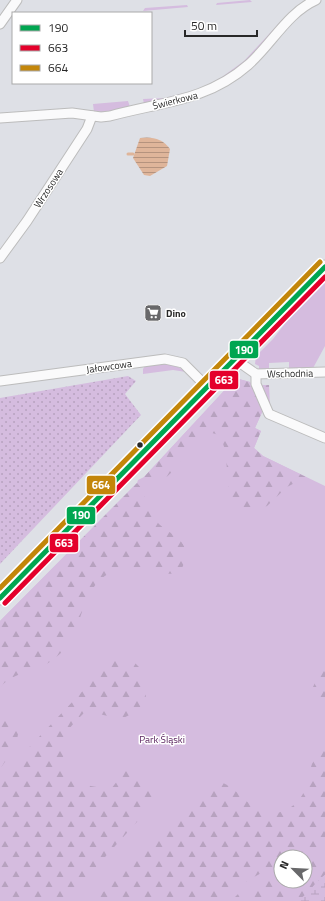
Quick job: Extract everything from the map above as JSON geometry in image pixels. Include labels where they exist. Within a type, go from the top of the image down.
[{"type":"street","points":[[0,24],[17,0]]},
{"type":"street","name":"Świerkowa","points":[[0,118],[72,113],[92,116],[110,116],[197,96],[221,84],[248,65],[299,10],[316,0]]},
{"type":"street","name":"Wrzosowa","points":[[0,258],[27,221],[87,129],[92,116]]},
{"type":"street","points":[[0,598],[236,360],[325,267]]},
{"type":"street","name":"Jałowcowa","points":[[0,381],[166,359],[183,363],[208,388]]},
{"type":"street","name":"Wschodnia","points":[[236,360],[256,374],[325,372]]},
{"type":"street","points":[[256,374],[256,384],[269,414],[325,438]]},
{"type":"green space","points":[[250,0],[252,2],[216,5],[217,3]]},
{"type":"green space","points":[[187,5],[188,7],[143,11],[145,8]]},
{"type":"green space","points":[[283,19],[284,20],[241,67],[200,91],[198,89],[222,77],[244,61]]},
{"type":"green space","points":[[193,91],[193,94],[144,104],[143,99],[165,98]]},
{"type":"green space","points":[[128,101],[130,107],[108,113],[94,112],[93,104]]},
{"type":"green space","points":[[325,280],[325,346],[312,370],[289,370],[289,362],[269,363],[269,370],[259,370],[259,366],[255,364],[256,356],[273,339],[294,312]]},
{"type":"green space","points":[[167,364],[178,367],[186,372],[173,370],[143,374],[143,369],[145,366]]},
{"type":"green space","points":[[128,376],[136,381],[125,394],[141,415],[0,564],[0,398]]},
{"type":"green space","name":"Park Śląski","points":[[239,379],[250,382],[263,410],[255,428],[261,431],[254,448],[263,456],[325,486],[325,901],[0,901],[0,621],[137,483],[138,480],[144,477],[234,380]]},
{"type":"green space","points":[[239,379],[250,382],[263,410],[255,428],[261,431],[254,448],[263,456],[306,477],[287,487],[267,506],[257,510],[240,506],[234,502],[229,493],[223,443],[219,436],[212,433],[202,435],[194,441],[173,471],[165,478],[156,480],[144,477],[234,380]]},
{"type":"green space","points":[[261,385],[269,385],[270,407]]},
{"type":"green space","points":[[137,483],[143,490],[152,516],[158,523],[179,539],[183,545],[186,552],[185,560],[180,572],[172,574],[138,568],[129,568],[120,569],[110,573],[100,580],[93,588],[83,608],[70,641],[64,650],[45,665],[15,676],[4,683],[0,688],[0,621]]},
{"type":"green space","points":[[114,658],[133,661],[142,670],[146,696],[138,711],[121,719],[86,711],[66,734],[63,744],[63,756],[68,768],[75,778],[80,782],[95,787],[111,789],[125,771],[138,774],[146,780],[152,789],[156,801],[65,901],[0,901],[0,778]]},
{"type":"green space","points":[[325,662],[325,711],[313,687]]},
{"type":"green space","points":[[0,715],[12,721],[19,728],[16,746],[0,769]]},
{"type":"green space","points":[[325,747],[325,850],[313,854],[313,849],[273,849],[273,868],[236,889],[223,901],[94,901],[213,782],[221,782],[228,785],[249,803],[265,812],[280,812],[290,808],[302,796],[307,785],[310,769],[315,759]]},
{"type":"green space","points":[[325,857],[325,875],[318,880],[313,887],[313,861]]},
{"type":"green space","points":[[325,875],[325,901],[296,901],[310,889],[313,889],[313,886]]},
{"type":"green space","points":[[273,876],[273,889],[312,889],[301,899],[296,900],[231,901],[240,892]]},
{"type":"shaded area","points":[[149,137],[157,139],[170,149],[167,166],[150,176],[144,175],[133,158],[140,138]]},
{"type":"waterway","points":[[128,154],[133,154]]},
{"type":"transit line","name":"664","points":[[0,588],[320,262]]},
{"type":"transit line","name":"190","points":[[0,598],[325,267]]},
{"type":"transit line","name":"663","points":[[5,603],[325,277]]},
{"type":"place","name":"Dino","points":[[153,313]]}]
